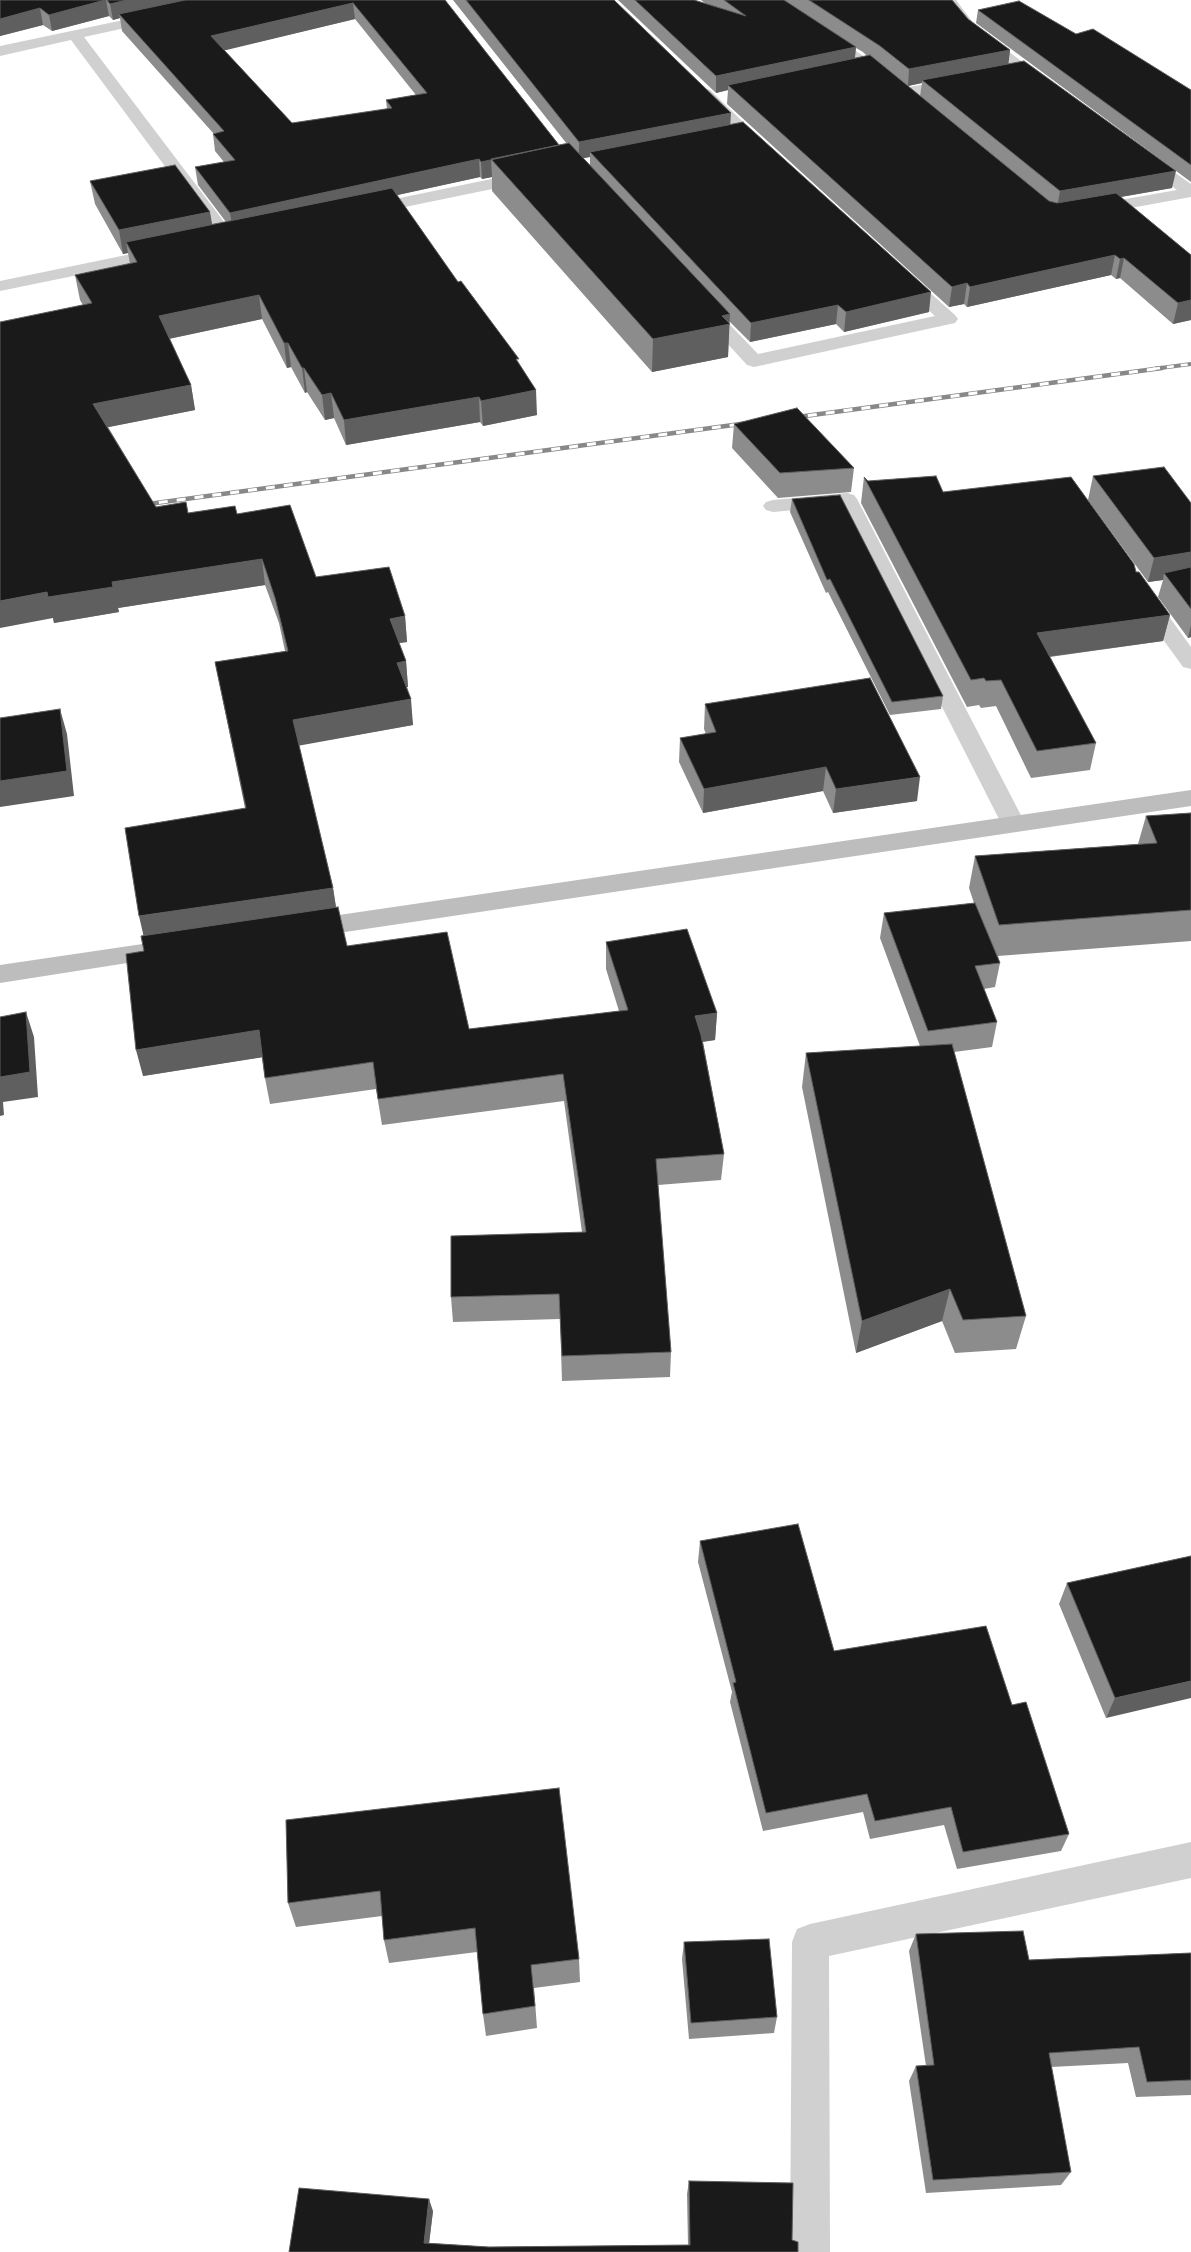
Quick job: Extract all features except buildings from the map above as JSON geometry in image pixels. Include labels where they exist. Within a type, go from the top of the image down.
[{"type":"street","points":[[769,0],[872,67],[919,106]]},
{"type":"street","points":[[944,0],[951,3],[972,31],[1056,93]]},
{"type":"street","points":[[0,51],[169,14]]},
{"type":"street","points":[[0,34],[17,47]]},
{"type":"street","points":[[75,35],[228,238]]},
{"type":"street","points":[[853,71],[872,67]]},
{"type":"street","points":[[1005,74],[1024,70]]},
{"type":"street","points":[[690,81],[775,160]]},
{"type":"street","points":[[904,94],[968,81]]},
{"type":"street","points":[[711,101],[730,97]]},
{"type":"street","points":[[727,138],[746,134]]},
{"type":"street","points":[[1081,212],[1191,192],[1135,152]]},
{"type":"street","points":[[353,213],[545,173]]},
{"type":"street","points":[[209,242],[247,235]]},
{"type":"street","points":[[0,286],[181,248]]},
{"type":"street","points":[[694,296],[754,361],[949,320],[891,266]]},
{"type":"street","points":[[773,506],[847,499],[1013,823]]},
{"type":"street","points":[[1165,587],[1137,588],[1191,662]]},
{"type":"street","points":[[278,933],[1191,798]]},
{"type":"street","points":[[0,974],[182,947]]},
{"type":"street","points":[[810,2252],[810,1942],[1191,1860]]},
{"type":"railway","points":[[1153,369],[1191,364]]},
{"type":"railway","points":[[790,418],[1162,368]]},
{"type":"railway","points":[[141,505],[748,423]]}]
